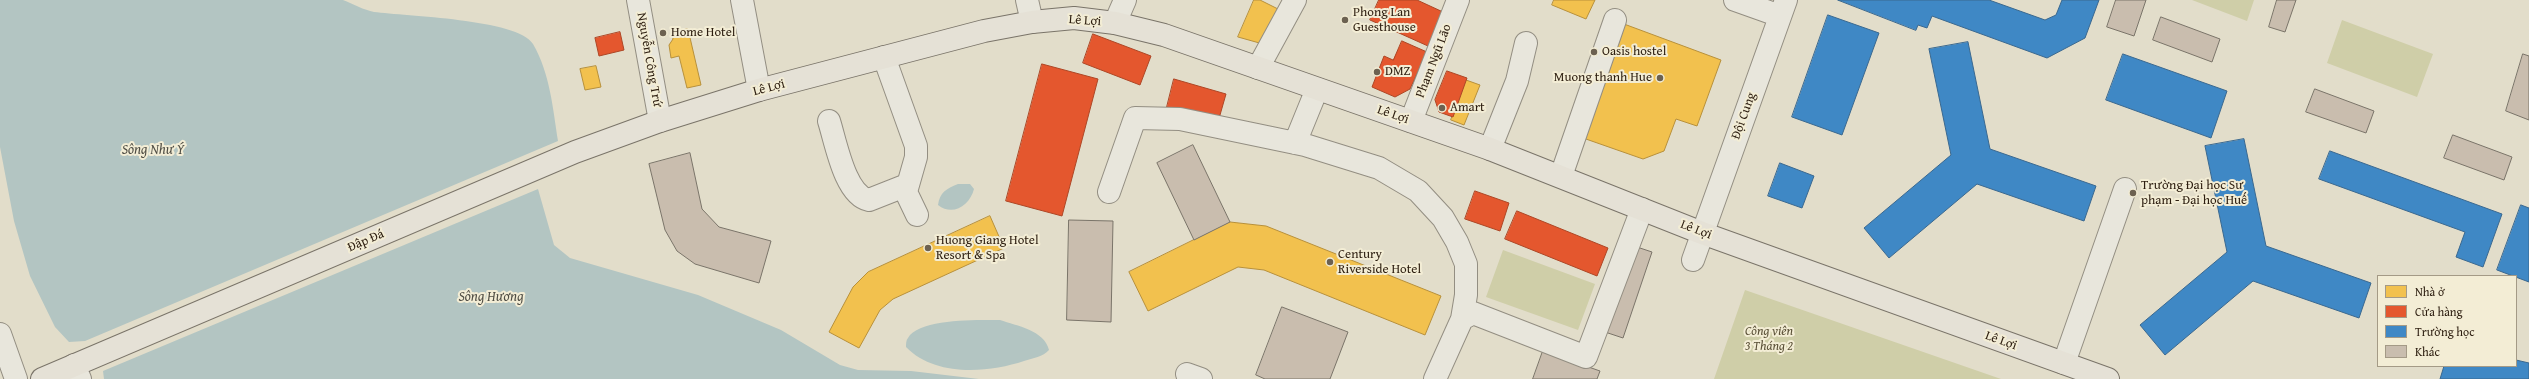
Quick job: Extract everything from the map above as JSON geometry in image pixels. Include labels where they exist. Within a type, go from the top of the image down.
[{"type":"main road","name":"Lê Lợi","points":[[660,120],[759,90],[984,31],[1032,22],[1074,18],[1115,23],[1164,35],[1490,149],[1702,233],[2108,379]]},
{"type":"main road","name":"Đập Đá","points":[[42,379],[77,372],[575,152],[660,120]]},
{"type":"street","name":"Nguyễn Công Trứ","points":[[638,0],[660,120]]},
{"type":"street","points":[[742,0],[759,90]]},
{"type":"street","points":[[1027,0],[1032,22]]},
{"type":"street","points":[[1115,23],[1125,0]]},
{"type":"street","points":[[1258,68],[1295,0]]},
{"type":"street","name":"Phạm Ngũ Lão","points":[[1411,121],[1458,0]]},
{"type":"street","points":[[1735,0],[1783,8]]},
{"type":"street","name":"Đội Cung","points":[[1693,260],[1783,8]]},
{"type":"street","points":[[1561,176],[1615,20]]},
{"type":"street","points":[[1490,149],[1517,81],[1526,43]]},
{"type":"street","points":[[884,57],[917,150],[907,185],[907,195],[917,215]]},
{"type":"street","points":[[1295,143],[1317,89]]},
{"type":"street","points":[[1109,192],[1135,118],[1180,119],[1295,143],[1379,168],[1418,191],[1430,202],[1443,218],[1457,242],[1466,264],[1466,294],[1462,319],[1435,379]]},
{"type":"street","points":[[829,121],[850,186],[857,195],[869,200],[907,185]]},
{"type":"street","points":[[2064,363],[2125,189]]},
{"type":"street","points":[[1462,319],[1473,313],[1586,357],[1642,209]]},
{"type":"street","points":[[0,334],[16,379]]},
{"type":"green space","points":[[2192,0],[2254,0],[2247,21]]},
{"type":"green space","points":[[2342,20],[2433,54],[2417,97],[2327,63]]},
{"type":"green space","points":[[1503,250],[1595,284],[1578,330],[1486,297]]},
{"type":"green space","name":"Công viên 3 Tháng 2","points":[[1745,290],[2001,379],[1714,379]]},
{"type":"water","name":"Sông Như Ý","points":[[0,0],[343,0],[374,12],[460,20],[506,29],[523,36],[533,44],[539,55],[550,91],[558,141],[85,341],[69,342],[55,327],[30,276],[14,221],[0,147]]},
{"type":"water","points":[[958,184],[970,184],[974,189],[969,200],[960,208],[949,210],[938,205],[942,194]]},
{"type":"water","name":"Sông Hương","points":[[538,189],[554,245],[570,258],[698,295],[781,330],[840,365],[858,370],[911,371],[979,379],[104,379],[103,371]]},
{"type":"water","points":[[965,320],[1000,320],[1036,333],[1046,343],[1049,350],[1038,357],[1010,365],[978,370],[962,370],[932,364],[918,357],[906,347],[906,341],[914,331],[924,327]]},
{"type":"building: Nhà ở","points":[[1254,0],[1260,0],[1280,10],[1263,44],[1238,37]]},
{"type":"building: Nhà ở","points":[[1554,0],[1595,0],[1586,19],[1552,5]]},
{"type":"building: Nhà ở","name":"Muong thanh Hue","points":[[1624,24],[1721,60],[1697,126],[1676,119],[1664,151],[1643,159],[1583,138]]},
{"type":"building: Nhà ở","points":[[688,29],[701,85],[687,88],[679,56],[671,58],[669,45],[673,39],[672,33]]},
{"type":"building: Nhà ở","points":[[596,66],[601,87],[585,90],[580,69]]},
{"type":"building: Nhà ở","points":[[1466,80],[1480,85],[1464,125],[1451,120]]},
{"type":"building: Nhà ở","points":[[990,216],[1004,248],[893,299],[880,310],[859,348],[829,332],[853,287],[868,272]]},
{"type":"building: Nhà ở","points":[[1230,222],[1266,226],[1441,296],[1425,335],[1264,270],[1238,267],[1148,311],[1129,272]]},
{"type":"building: Cửa hàng","points":[[1379,0],[1417,0],[1443,12],[1428,46],[1370,20]]},
{"type":"building: Cửa hàng","points":[[620,32],[624,50],[599,56],[595,38]]},
{"type":"building: Cửa hàng","points":[[1093,34],[1151,56],[1140,85],[1083,63]]},
{"type":"building: Cửa hàng","points":[[1402,41],[1427,52],[1410,89],[1395,97],[1372,87],[1384,56],[1393,60]]},
{"type":"building: Cửa hàng","points":[[1042,64],[1098,79],[1062,216],[1006,201]]},
{"type":"building: Cửa hàng","points":[[1447,71],[1467,78],[1453,117],[1439,112],[1435,100]]},
{"type":"building: Cửa hàng","points":[[1174,79],[1226,94],[1218,122],[1167,107]]},
{"type":"building: Cửa hàng","points":[[1475,191],[1509,203],[1500,231],[1465,219]]},
{"type":"building: Cửa hàng","points":[[1517,211],[1608,248],[1597,276],[1505,239]]},
{"type":"building: Trường học","points":[[1838,0],[1989,0],[2045,20],[2056,15],[2062,0],[2099,0],[2085,38],[2047,58],[1932,16],[1927,28],[1918,25],[1916,30]]},
{"type":"building: Trường học","points":[[1828,15],[1879,33],[1842,135],[1792,117]]},
{"type":"building: Trường học","points":[[1968,42],[1990,149],[2096,186],[2084,221],[1977,184],[1889,258],[1864,228],[1951,155],[1929,49]]},
{"type":"building: Trường học","points":[[2123,54],[2227,91],[2211,138],[2106,100]]},
{"type":"building: Trường học","points":[[2244,139],[2266,246],[2371,283],[2359,318],[2253,281],[2165,355],[2140,325],[2227,252],[2205,146]]},
{"type":"building: Trường học","points":[[2330,151],[2502,214],[2483,267],[2456,257],[2465,232],[2319,179]]},
{"type":"building: Trường học","points":[[1780,163],[1814,176],[1802,208],[1768,196]]},
{"type":"building: Trường học","points":[[2521,205],[2529,208],[2529,282],[2517,278],[2517,275],[2510,275],[2497,270]]},
{"type":"building: Trường học","points":[[2517,360],[2529,363],[2529,379],[2440,379],[2444,367],[2517,367]]},
{"type":"building: Khác","points":[[2116,0],[2146,0],[2134,36],[2107,27]]},
{"type":"building: Khác","points":[[2277,0],[2296,0],[2285,32],[2269,27]]},
{"type":"building: Khác","points":[[2161,17],[2220,39],[2212,62],[2153,40]]},
{"type":"building: Khác","points":[[2523,54],[2529,56],[2529,120],[2506,111]]},
{"type":"building: Khác","points":[[2315,89],[2374,111],[2366,133],[2306,112]]},
{"type":"building: Khác","points":[[2453,135],[2512,157],[2504,180],[2444,158]]},
{"type":"building: Khác","points":[[1193,145],[1230,222],[1194,240],[1157,163]]},
{"type":"building: Khác","points":[[690,153],[702,209],[719,227],[771,241],[759,283],[695,264],[677,251],[665,230],[649,164]]},
{"type":"building: Khác","points":[[1069,220],[1113,221],[1111,322],[1067,320]]},
{"type":"building: Khác","points":[[1631,245],[1652,252],[1623,338],[1602,331]]},
{"type":"building: Khác","points":[[1282,307],[1348,332],[1330,379],[1265,379],[1256,375]]},
{"type":"building: Khác","points":[[1543,351],[1600,371],[1597,379],[1533,379]]},
{"type":"place","name":"Phong Lan Guesthouse","points":[[1345,20]]},
{"type":"place","name":"Home Hotel","points":[[663,33]]},
{"type":"place","name":"Oasis hostel","points":[[1594,52]]},
{"type":"place","name":"DMZ","points":[[1377,72]]},
{"type":"place","name":"Muong thanh Hue","points":[[1660,78]]},
{"type":"place","name":"Amart","points":[[1442,108]]},
{"type":"place","name":"Trường Đại học Sư phạm - Đại học Huế","points":[[2133,193]]},
{"type":"place","name":"Huong Giang Hotel Resort & Spa","points":[[928,248]]},
{"type":"place","name":"Century Riverside Hotel","points":[[1330,262]]}]
